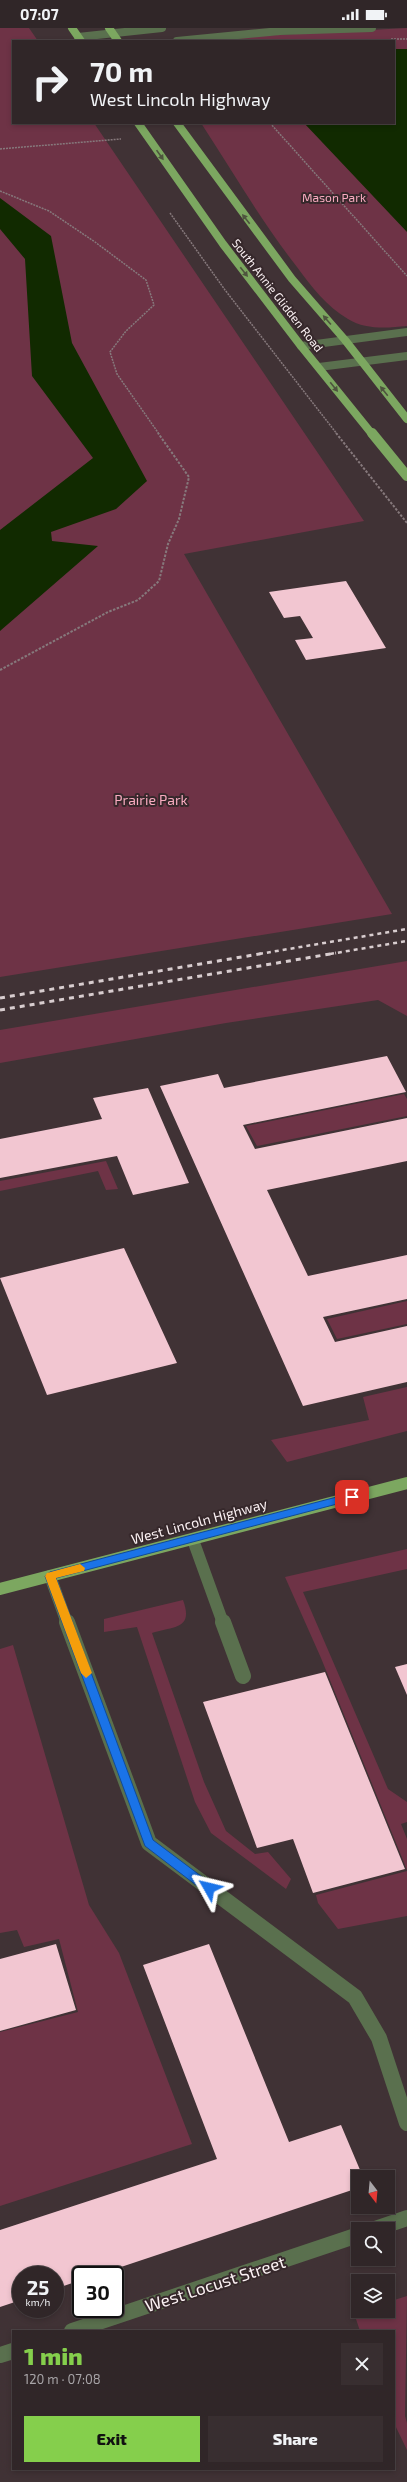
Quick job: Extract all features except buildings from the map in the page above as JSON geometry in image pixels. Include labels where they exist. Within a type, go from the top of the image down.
[{"type":"main road","points":[[72,28],[80,39]]},
{"type":"main road","points":[[111,31],[117,40]]},
{"type":"main road","name":"South Annie Glidden Road","points":[[139,124],[219,239],[301,346],[407,476]]},
{"type":"main road","name":"South Annie Glidden Road","points":[[178,124],[246,220],[292,279],[345,340],[360,362],[407,419]]},
{"type":"main road","name":"West Lincoln Highway","points":[[0,1589],[193,1540],[407,1483]]},
{"type":"street","points":[[80,39],[111,31],[162,28]]},
{"type":"street","points":[[188,40],[314,29],[372,28]]},
{"type":"street","points":[[301,346],[407,332]]},
{"type":"street","points":[[319,367],[407,356]]},
{"type":"street","points":[[193,1540],[243,1676]]},
{"type":"street","points":[[50,1576],[149,1843],[355,1997],[379,2038],[407,2123]]},
{"type":"street","points":[[395,2222],[407,2218]]},
{"type":"street","name":"West Locust Street","points":[[75,2330],[351,2237]]},
{"type":"street","points":[[0,2355],[12,2351]]},
{"type":"path","points":[[271,124],[407,276]]},
{"type":"path","points":[[0,149],[124,139]]},
{"type":"path","points":[[0,192],[49,210],[146,280],[154,305],[126,331],[110,352],[117,374],[189,477],[179,519],[168,544],[159,581],[138,600],[108,612],[36,648],[0,670]]},
{"type":"green space","name":"Prairie Park","points":[[0,28],[29,28],[37,40],[12,40],[12,124],[95,124],[364,521],[184,554],[392,914],[0,977]]},
{"type":"green space","name":"Mason Park","points":[[407,28],[407,326],[384,328],[369,327],[355,323],[340,314],[326,302],[314,289],[271,232],[202,124],[395,124],[395,40],[221,40],[259,36]]},
{"type":"green space","points":[[407,961],[407,1016],[378,1000],[226,1023],[0,1063],[0,1030]]},
{"type":"green space","points":[[404,1094],[407,1099],[407,1116],[257,1146],[246,1126]]},
{"type":"green space","points":[[106,1161],[118,1189],[106,1190],[98,1171],[0,1191],[0,1181]]},
{"type":"green space","points":[[407,1301],[407,1324],[337,1339],[327,1319]]},
{"type":"green space","points":[[407,1387],[407,1431],[287,1462],[271,1440],[369,1420],[363,1397]]},
{"type":"green space","points":[[407,1549],[407,1569],[303,1592],[388,1789],[407,1802],[407,1822],[401,1824],[407,1839],[407,1870],[321,1658],[285,1577]]},
{"type":"green space","points":[[183,1600],[186,1610],[184,1622],[180,1625],[152,1633],[204,1782],[226,1831],[255,1854],[268,1852],[291,1879],[286,1889],[211,1833],[195,1802],[137,1627],[104,1632],[104,1619]]},
{"type":"green space","points":[[13,1645],[89,1905],[119,1953],[192,2144],[0,2206],[0,2032],[78,2012],[59,1939],[24,1947],[17,1930],[0,1933],[0,1649]]},
{"type":"green space","points":[[407,1871],[407,1916],[338,1929],[318,1903],[316,1895]]},
{"type":"green space","points":[[407,2296],[405,2416],[407,2423],[407,2450],[395,2425],[395,2330],[360,2330],[356,2318],[395,2318],[395,2300]]},
{"type":"shaded area","points":[[395,49],[407,49],[407,232],[305,124],[395,124]]},
{"type":"shaded area","points":[[0,198],[51,236],[72,343],[147,481],[116,509],[51,532],[52,541],[98,546],[0,631],[0,530],[93,458],[32,376],[25,259],[0,229]]},
{"type":"railway","points":[[259,954],[407,929]]},
{"type":"railway","points":[[330,954],[407,941]]},
{"type":"railway","points":[[0,998],[265,953]]},
{"type":"railway","points":[[0,1010],[336,953]]},
{"type":"slow traffic","points":[[80,1568],[50,1576],[86,1673]]},
{"type":"route","points":[[209,1888],[149,1843],[50,1576],[193,1540],[352,1497]]}]
